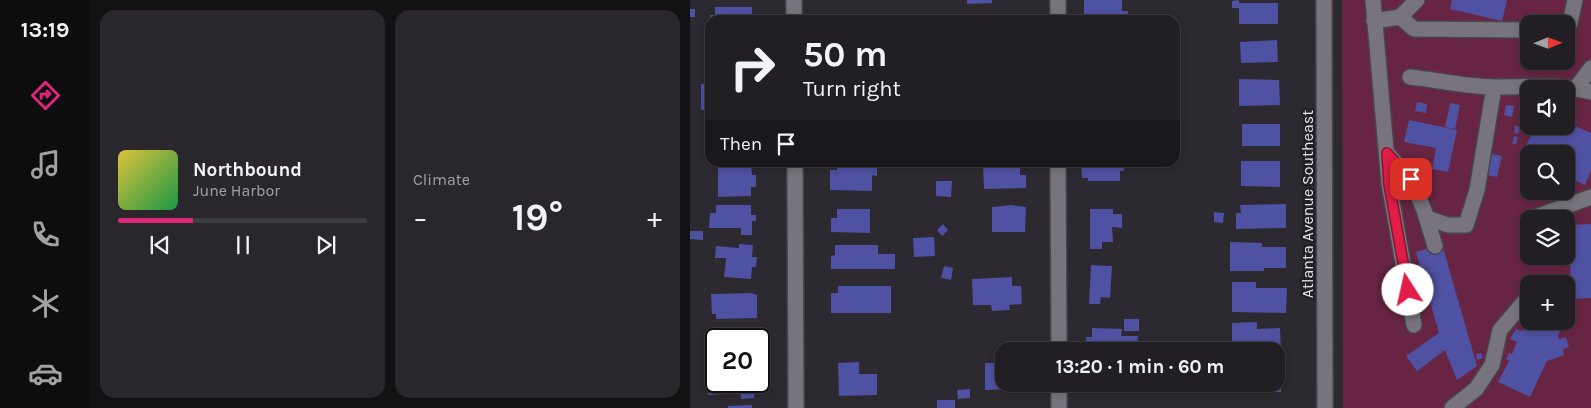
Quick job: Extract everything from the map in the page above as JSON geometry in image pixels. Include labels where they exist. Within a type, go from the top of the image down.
[{"type":"street","points":[[794,0],[794,15]]},
{"type":"street","points":[[1058,0],[1058,15]]},
{"type":"street","name":"Atlanta Avenue Southeast","points":[[1324,0],[1325,408]]},
{"type":"street","points":[[1373,0],[1389,184],[1414,325]]},
{"type":"street","points":[[1374,21],[1400,17],[1417,0]]},
{"type":"street","points":[[1572,15],[1575,0]]},
{"type":"street","points":[[1400,17],[1414,29],[1520,30]]},
{"type":"street","points":[[1410,77],[1494,87],[1531,85],[1584,90],[1591,68]]},
{"type":"street","points":[[1426,218],[1448,224],[1466,225],[1477,190],[1494,87]]},
{"type":"street","points":[[1387,153],[1411,179],[1435,246]]},
{"type":"street","points":[[794,167],[796,408]]},
{"type":"street","points":[[1058,167],[1059,342]]},
{"type":"street","points":[[1553,210],[1591,196]]},
{"type":"street","points":[[1452,408],[1476,389],[1492,365],[1500,330],[1520,307]]},
{"type":"street","points":[[1059,392],[1059,408]]},
{"type":"shaded area","points":[[1342,0],[1591,0],[1591,408],[1343,408]]},
{"type":"building","points":[[967,0],[992,0],[992,3],[967,4]]},
{"type":"building","points":[[1084,0],[1122,0],[1122,11],[1128,11],[1128,15],[1084,15]]},
{"type":"building","points":[[1239,0],[1239,3],[1278,3],[1278,24],[1239,24],[1239,8],[1232,8],[1232,1]]},
{"type":"building","points":[[1452,0],[1507,0],[1502,21],[1450,9]]},
{"type":"building","points":[[715,7],[752,7],[752,14],[758,14],[758,15],[715,15]]},
{"type":"building","points":[[690,9],[695,9],[695,17],[690,17]]},
{"type":"building","points":[[1277,40],[1278,62],[1241,63],[1240,42]]},
{"type":"building","points":[[1239,79],[1279,80],[1280,105],[1239,106]]},
{"type":"building","points":[[701,84],[705,84],[705,110],[701,110]]},
{"type":"building","points":[[1417,102],[1427,104],[1426,113],[1415,111]]},
{"type":"building","points":[[1450,103],[1460,105],[1455,129],[1445,127]]},
{"type":"building","points":[[1506,105],[1514,106],[1512,117],[1504,115]]},
{"type":"building","points":[[1409,120],[1457,130],[1448,172],[1432,169],[1436,148],[1404,142]]},
{"type":"building","points":[[1242,124],[1280,124],[1280,146],[1242,146]]},
{"type":"building","points":[[1515,126],[1520,127],[1518,134],[1514,133]]},
{"type":"building","points":[[1575,126],[1591,133],[1591,171],[1585,185],[1575,180],[1575,145],[1526,145],[1531,135],[1575,135]]},
{"type":"building","points":[[1514,136],[1518,137],[1516,144],[1512,144]]},
{"type":"building","points":[[1492,154],[1502,156],[1497,177],[1487,175]]},
{"type":"building","points":[[1241,161],[1280,161],[1280,187],[1241,186]]},
{"type":"building","points":[[718,167],[751,167],[752,175],[756,175],[756,187],[751,187],[751,196],[718,197]]},
{"type":"building","points":[[837,167],[877,167],[877,176],[872,175],[872,191],[830,190],[830,170],[837,170]]},
{"type":"building","points":[[983,167],[1020,167],[1020,175],[1026,175],[1026,188],[984,189]]},
{"type":"building","points":[[1081,167],[1124,167],[1124,171],[1120,171],[1120,181],[1088,181],[1088,178],[1082,178]]},
{"type":"building","points":[[936,181],[952,181],[951,197],[936,196]]},
{"type":"building","points":[[1286,204],[1286,228],[1236,229],[1236,213],[1241,213],[1240,205]]},
{"type":"building","points":[[716,205],[751,205],[751,215],[756,215],[756,221],[752,221],[752,235],[741,235],[741,228],[709,228],[710,213],[716,213]]},
{"type":"building","points":[[1011,205],[1026,207],[1025,232],[992,232],[992,207]]},
{"type":"building","points":[[837,209],[870,209],[870,233],[831,232],[831,218],[837,218]]},
{"type":"building","points":[[1090,209],[1113,209],[1113,214],[1122,214],[1122,228],[1112,227],[1113,242],[1102,242],[1102,249],[1090,249]]},
{"type":"building","points":[[1214,212],[1224,213],[1223,223],[1214,222]]},
{"type":"building","points":[[943,224],[948,230],[942,236],[937,230]]},
{"type":"building","points":[[1591,224],[1591,298],[1575,299],[1575,275],[1570,275],[1570,265],[1575,265],[1575,225]]},
{"type":"building","points":[[690,231],[703,231],[703,240],[690,239]]},
{"type":"building","points":[[934,237],[935,256],[914,257],[913,238]]},
{"type":"building","points":[[1230,242],[1262,243],[1262,247],[1286,247],[1286,268],[1264,268],[1264,271],[1230,271]]},
{"type":"building","points":[[739,244],[753,245],[752,257],[757,257],[756,267],[752,267],[751,279],[724,277],[726,258],[715,258],[716,246],[739,248]]},
{"type":"building","points":[[1442,244],[1477,366],[1457,380],[1445,350],[1417,371],[1406,356],[1439,333],[1416,252]]},
{"type":"building","points":[[835,245],[878,245],[878,254],[895,254],[895,269],[831,269],[831,256],[835,255]]},
{"type":"building","points":[[1091,265],[1112,266],[1110,298],[1101,297],[1100,304],[1089,304]]},
{"type":"building","points":[[944,266],[953,268],[951,280],[941,278]]},
{"type":"building","points":[[1012,277],[1012,286],[1021,286],[1022,304],[1009,305],[1010,310],[992,311],[991,305],[973,305],[972,279]]},
{"type":"building","points":[[1232,282],[1256,282],[1256,288],[1287,288],[1286,313],[1232,312]]},
{"type":"building","points":[[838,286],[891,286],[891,313],[831,313],[831,293],[838,293]]},
{"type":"building","points":[[751,293],[757,295],[757,318],[716,319],[716,314],[712,314],[711,294]]},
{"type":"building","points":[[1124,319],[1139,319],[1139,331],[1124,331]]},
{"type":"building","points":[[1257,322],[1257,329],[1280,328],[1281,342],[1232,342],[1232,323]]},
{"type":"building","points":[[1092,328],[1122,329],[1121,336],[1138,336],[1138,342],[1086,342],[1086,337],[1092,337]]},
{"type":"building","points":[[1516,329],[1521,331],[1560,330],[1558,335],[1559,339],[1566,337],[1569,347],[1563,349],[1564,355],[1547,361],[1530,397],[1498,382],[1509,361],[1506,359],[1509,353],[1512,354],[1517,342],[1510,339]]},
{"type":"building","points":[[1481,353],[1483,358],[1477,360],[1476,354]]},
{"type":"building","points":[[859,362],[859,374],[877,374],[877,395],[839,396],[838,363]]},
{"type":"building","points":[[985,363],[995,363],[995,390],[985,390]]},
{"type":"building","points":[[970,389],[970,398],[958,399],[957,390]]},
{"type":"building","points":[[708,393],[741,393],[708,395]]},
{"type":"building","points":[[741,393],[755,393],[754,398],[741,399]]},
{"type":"building","points":[[937,400],[955,400],[955,408],[937,408]]},
{"type":"building","points":[[752,405],[752,408],[728,408],[728,406]]},
{"type":"route","points":[[1408,290],[1389,184],[1387,153],[1411,179]]}]
